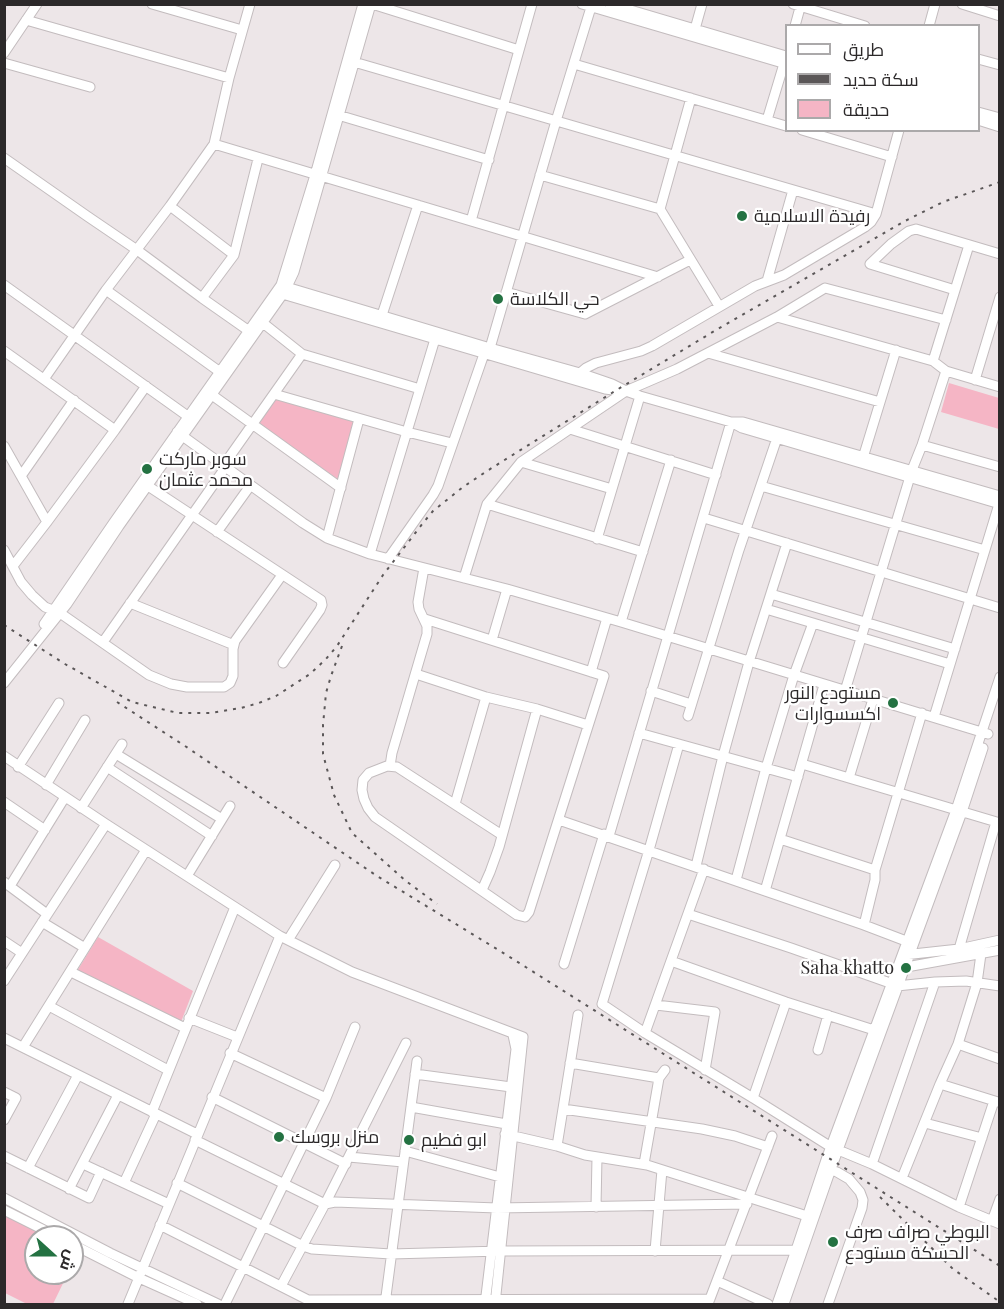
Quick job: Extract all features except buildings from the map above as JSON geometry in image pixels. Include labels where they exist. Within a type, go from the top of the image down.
[{"type":"street","points":[[4,53],[37,4]]},
{"type":"street","points":[[152,4],[242,30]]},
{"type":"street","points":[[44,379],[106,290],[214,144],[229,78],[250,4]]},
{"type":"street","points":[[191,419],[212,395],[263,323],[294,272],[363,4]]},
{"type":"street","points":[[318,176],[372,4],[519,50]]},
{"type":"street","points":[[471,221],[532,4]]},
{"type":"street","points":[[610,4],[785,59]]},
{"type":"street","points":[[695,29],[702,4]]},
{"type":"street","points":[[930,24],[935,4]]},
{"type":"street","points":[[962,4],[999,16]]},
{"type":"street","points":[[388,559],[434,495],[440,482],[506,292],[588,5],[785,59]]},
{"type":"street","points":[[795,24],[798,5],[859,24]]},
{"type":"street","points":[[26,20],[229,78]]},
{"type":"street","points":[[980,60],[999,65]]},
{"type":"street","points":[[354,62],[876,214]]},
{"type":"street","points":[[767,120],[785,62]]},
{"type":"street","points":[[4,63],[90,87]]},
{"type":"street","points":[[573,64],[785,126]]},
{"type":"street","points":[[660,209],[692,98]]},
{"type":"street","points":[[980,113],[999,118]]},
{"type":"street","points":[[338,115],[489,160]]},
{"type":"street","points":[[980,121],[999,127]]},
{"type":"street","points":[[809,132],[892,157]]},
{"type":"street","points":[[580,373],[596,363],[652,346],[760,283],[784,275],[865,227],[876,214],[898,132]]},
{"type":"street","points":[[214,144],[658,277]]},
{"type":"street","points":[[4,158],[249,331]]},
{"type":"street","points":[[202,298],[234,255],[258,159]]},
{"type":"street","points":[[540,175],[660,209],[719,306]]},
{"type":"street","points":[[767,281],[793,190]]},
{"type":"street","points":[[382,315],[418,205]]},
{"type":"street","points":[[170,206],[234,255]]},
{"type":"street","points":[[955,290],[870,264],[891,243],[916,229],[999,254]]},
{"type":"street","points":[[933,361],[969,245]]},
{"type":"street","points":[[506,292],[585,314],[690,260]]},
{"type":"street","points":[[4,285],[191,419]]},
{"type":"street","points":[[464,579],[487,504],[521,462],[626,391],[666,375],[777,317],[825,288],[945,320]]},
{"type":"street","points":[[106,290],[220,372]]},
{"type":"street","points":[[282,290],[382,315],[605,388],[626,391]]},
{"type":"street","points":[[4,675],[57,611],[191,419],[220,372],[282,290]]},
{"type":"street","points":[[282,290],[435,339],[580,373],[640,396],[731,422],[743,422],[862,460]]},
{"type":"street","points":[[975,380],[995,331],[999,300]]},
{"type":"street","points":[[777,317],[933,361],[946,371],[999,387]]},
{"type":"street","points":[[263,323],[302,354],[420,388]]},
{"type":"street","points":[[370,554],[435,339]]},
{"type":"street","points":[[862,460],[896,350]]},
{"type":"street","points":[[4,351],[115,430]]},
{"type":"street","points":[[708,353],[880,402]]},
{"type":"street","points":[[103,642],[302,354]]},
{"type":"street","points":[[845,691],[911,474],[946,371]]},
{"type":"street","points":[[13,566],[146,386]]},
{"type":"street","points":[[274,394],[452,443]]},
{"type":"street","points":[[212,395],[341,488]]},
{"type":"street","points":[[597,539],[640,396]]},
{"type":"street","points":[[21,476],[74,400]]},
{"type":"street","points":[[327,538],[359,419]]},
{"type":"street","points":[[731,422],[739,428],[999,496]]},
{"type":"street","points":[[564,964],[639,733],[731,422]]},
{"type":"street","points":[[570,429],[716,475]]},
{"type":"street","points":[[180,434],[303,523],[327,538],[370,554],[507,589],[621,622],[985,733]]},
{"type":"street","points":[[4,683],[148,486],[180,434]]},
{"type":"street","points":[[688,716],[739,550],[777,438]]},
{"type":"street","points":[[922,445],[999,467]]},
{"type":"street","points":[[4,446],[47,522]]},
{"type":"street","points":[[621,622],[671,460]]},
{"type":"street","points":[[521,462],[612,489]]},
{"type":"street","points":[[911,474],[999,504],[934,717]]},
{"type":"street","points":[[148,486],[321,600],[320,610],[283,663]]},
{"type":"street","points":[[218,532],[250,486]]},
{"type":"street","points":[[761,486],[985,550]]},
{"type":"street","points":[[487,504],[643,552]]},
{"type":"street","points":[[704,518],[999,608]]},
{"type":"street","points":[[645,1033],[688,914],[723,756],[749,662],[787,543]]},
{"type":"street","points":[[4,550],[21,582],[45,607],[57,611],[149,675],[171,684],[187,687],[229,685],[233,676],[234,645],[239,634],[282,575]]},
{"type":"street","points":[[390,766],[427,634],[427,626],[418,602],[424,568]]},
{"type":"street","points":[[492,640],[507,589]]},
{"type":"street","points":[[771,594],[955,649]]},
{"type":"street","points":[[130,603],[234,645]]},
{"type":"street","points":[[766,609],[950,664]]},
{"type":"street","points":[[591,672],[607,618]]},
{"type":"street","points":[[425,619],[604,676],[527,915],[522,917],[517,915],[379,820],[365,803],[362,794],[363,780],[369,773],[390,766],[397,767],[502,835]]},
{"type":"street","points":[[736,880],[766,768],[794,675],[813,623]]},
{"type":"street","points":[[416,674],[486,697],[537,709],[588,725]]},
{"type":"street","points":[[985,733],[999,677]]},
{"type":"street","points":[[765,891],[825,685]]},
{"type":"street","points":[[651,691],[691,704]]},
{"type":"street","points":[[454,804],[486,697]]},
{"type":"street","points":[[784,1305],[827,1168],[999,697]]},
{"type":"street","points":[[849,778],[873,699]]},
{"type":"street","points":[[18,766],[59,703]]},
{"type":"street","points":[[482,890],[495,860],[537,709]]},
{"type":"street","points":[[864,925],[875,880],[875,870],[922,713]]},
{"type":"street","points":[[46,785],[85,720]]},
{"type":"street","points":[[639,733],[798,777]]},
{"type":"street","points":[[81,808],[122,744]]},
{"type":"street","points":[[679,744],[602,1004],[645,1033],[834,1149],[903,1178],[996,1223],[999,1199]]},
{"type":"street","points":[[116,754],[222,819]]},
{"type":"street","points":[[4,756],[284,938],[352,972],[524,1038],[510,1130],[490,1302]]},
{"type":"street","points":[[802,764],[998,822],[959,949]]},
{"type":"street","points":[[107,767],[212,836]]},
{"type":"street","points":[[66,797],[7,884],[45,918],[85,948]]},
{"type":"street","points":[[4,801],[45,830]]},
{"type":"street","points":[[188,876],[230,806]]},
{"type":"street","points":[[905,955],[906,941],[959,811]]},
{"type":"street","points":[[559,819],[906,941]]},
{"type":"street","points":[[4,981],[106,824]]},
{"type":"street","points":[[780,839],[875,870]]},
{"type":"street","points":[[23,1047],[146,850]]},
{"type":"street","points":[[128,1305],[237,1037],[284,938],[335,865]]},
{"type":"street","points":[[124,1183],[235,907]]},
{"type":"street","points":[[688,914],[894,985],[966,981],[999,986]]},
{"type":"street","points":[[905,955],[959,949],[999,940]]},
{"type":"street","points":[[4,941],[22,953]]},
{"type":"street","points":[[900,968],[999,950]]},
{"type":"street","points":[[903,1178],[958,1044],[977,982],[981,954]]},
{"type":"street","points":[[671,961],[786,1002],[874,1030]]},
{"type":"street","points":[[71,972],[185,1028]]},
{"type":"street","points":[[872,1164],[935,982]]},
{"type":"street","points":[[834,1149],[874,1030],[894,985]]},
{"type":"street","points":[[753,1098],[786,1002]]},
{"type":"street","points":[[656,1005],[715,1012],[705,1070]]},
{"type":"street","points":[[49,1006],[168,1070]]},
{"type":"street","points":[[556,1146],[578,1015]]},
{"type":"street","points":[[818,1050],[828,1016]]},
{"type":"street","points":[[189,1018],[237,1037]]},
{"type":"street","points":[[225,1305],[326,1098],[355,1027]]},
{"type":"street","points":[[501,1207],[500,1178],[510,1130],[511,1087],[516,1049],[513,1035]]},
{"type":"street","points":[[4,1038],[154,1113],[325,1204],[335,1202],[501,1207],[596,1207],[748,1201]]},
{"type":"street","points":[[281,1286],[406,1043]]},
{"type":"street","points":[[958,1044],[999,1059]]},
{"type":"street","points":[[230,1053],[326,1098]]},
{"type":"street","points":[[385,1302],[417,1061]]},
{"type":"street","points":[[570,1063],[662,1074],[644,1164]]},
{"type":"street","points":[[415,1074],[511,1087]]},
{"type":"street","points":[[28,1168],[78,1075]]},
{"type":"street","points":[[940,1084],[997,1101],[959,1207]]},
{"type":"street","points":[[4,1092],[16,1098],[4,1120]]},
{"type":"street","points":[[69,1189],[118,1095]]},
{"type":"street","points":[[212,1097],[304,1142],[347,1160],[404,1162]]},
{"type":"street","points":[[411,1107],[510,1130],[585,1155],[644,1164],[748,1201],[807,1215]]},
{"type":"street","points":[[562,1109],[702,1129],[735,1136],[768,1147]]},
{"type":"street","points":[[925,1122],[982,1138]]},
{"type":"street","points":[[160,1225],[308,1300],[709,1302],[772,1136]]},
{"type":"street","points":[[405,1151],[500,1178]]},
{"type":"street","points":[[4,1156],[89,1198],[101,1172]]},
{"type":"street","points":[[596,1207],[597,1157]]},
{"type":"street","points":[[82,1164],[169,1204]]},
{"type":"street","points":[[777,1305],[807,1215],[827,1168]]},
{"type":"street","points":[[827,1168],[843,1175],[854,1184],[860,1192],[863,1204],[828,1305]]},
{"type":"street","points":[[655,1251],[662,1170]]},
{"type":"street","points":[[177,1183],[312,1249],[391,1254],[796,1250]]},
{"type":"street","points":[[4,1198],[196,1305]]},
{"type":"street","points":[[4,1210],[34,1225]]},
{"type":"street","points":[[84,1249],[218,1305]]},
{"type":"street","points":[[717,1281],[768,1305]]},
{"type":"green space","points":[[949,383],[999,398],[999,429],[941,412]]},
{"type":"green space","points":[[276,398],[355,421],[339,480],[258,424]]},
{"type":"green space","points":[[98,937],[193,991],[181,1022],[77,971]]},
{"type":"green space","points":[[4,1214],[26,1225],[24,1225],[24,1285],[62,1285],[53,1304],[27,1304],[5,1293]]},
{"type":"railway","points":[[4,625],[65,664],[132,702],[178,713],[210,713],[241,708],[276,696],[310,674],[326,659],[337,646],[383,575],[423,523],[433,511],[463,487],[716,330],[905,221],[943,202],[1000,182]]},
{"type":"railway","points":[[342,646],[326,693],[323,725],[323,754],[334,795],[352,833],[406,881],[437,904]]},
{"type":"railway","points":[[117,702],[377,876],[505,954],[1000,1266]]},
{"type":"railway","points":[[880,1197],[953,1269],[1000,1302]]},
{"type":"place","name":"رفيدة الاسلامية","points":[[742,216]]},
{"type":"place","name":"حي الكلاسة","points":[[498,299]]},
{"type":"place","name":"سوبر ماركت محمد عثمان","points":[[147,469]]},
{"type":"place","name":"مستودع النور اكسسوارات","points":[[893,703]]},
{"type":"place","name":"Saha khatto","points":[[906,968]]},
{"type":"place","name":"منزل بروسك","points":[[279,1137]]},
{"type":"place","name":"ابو فطيم","points":[[409,1140]]},
{"type":"place","name":"البوطي صراف صرف الحسكة مستودع","points":[[833,1242]]}]
